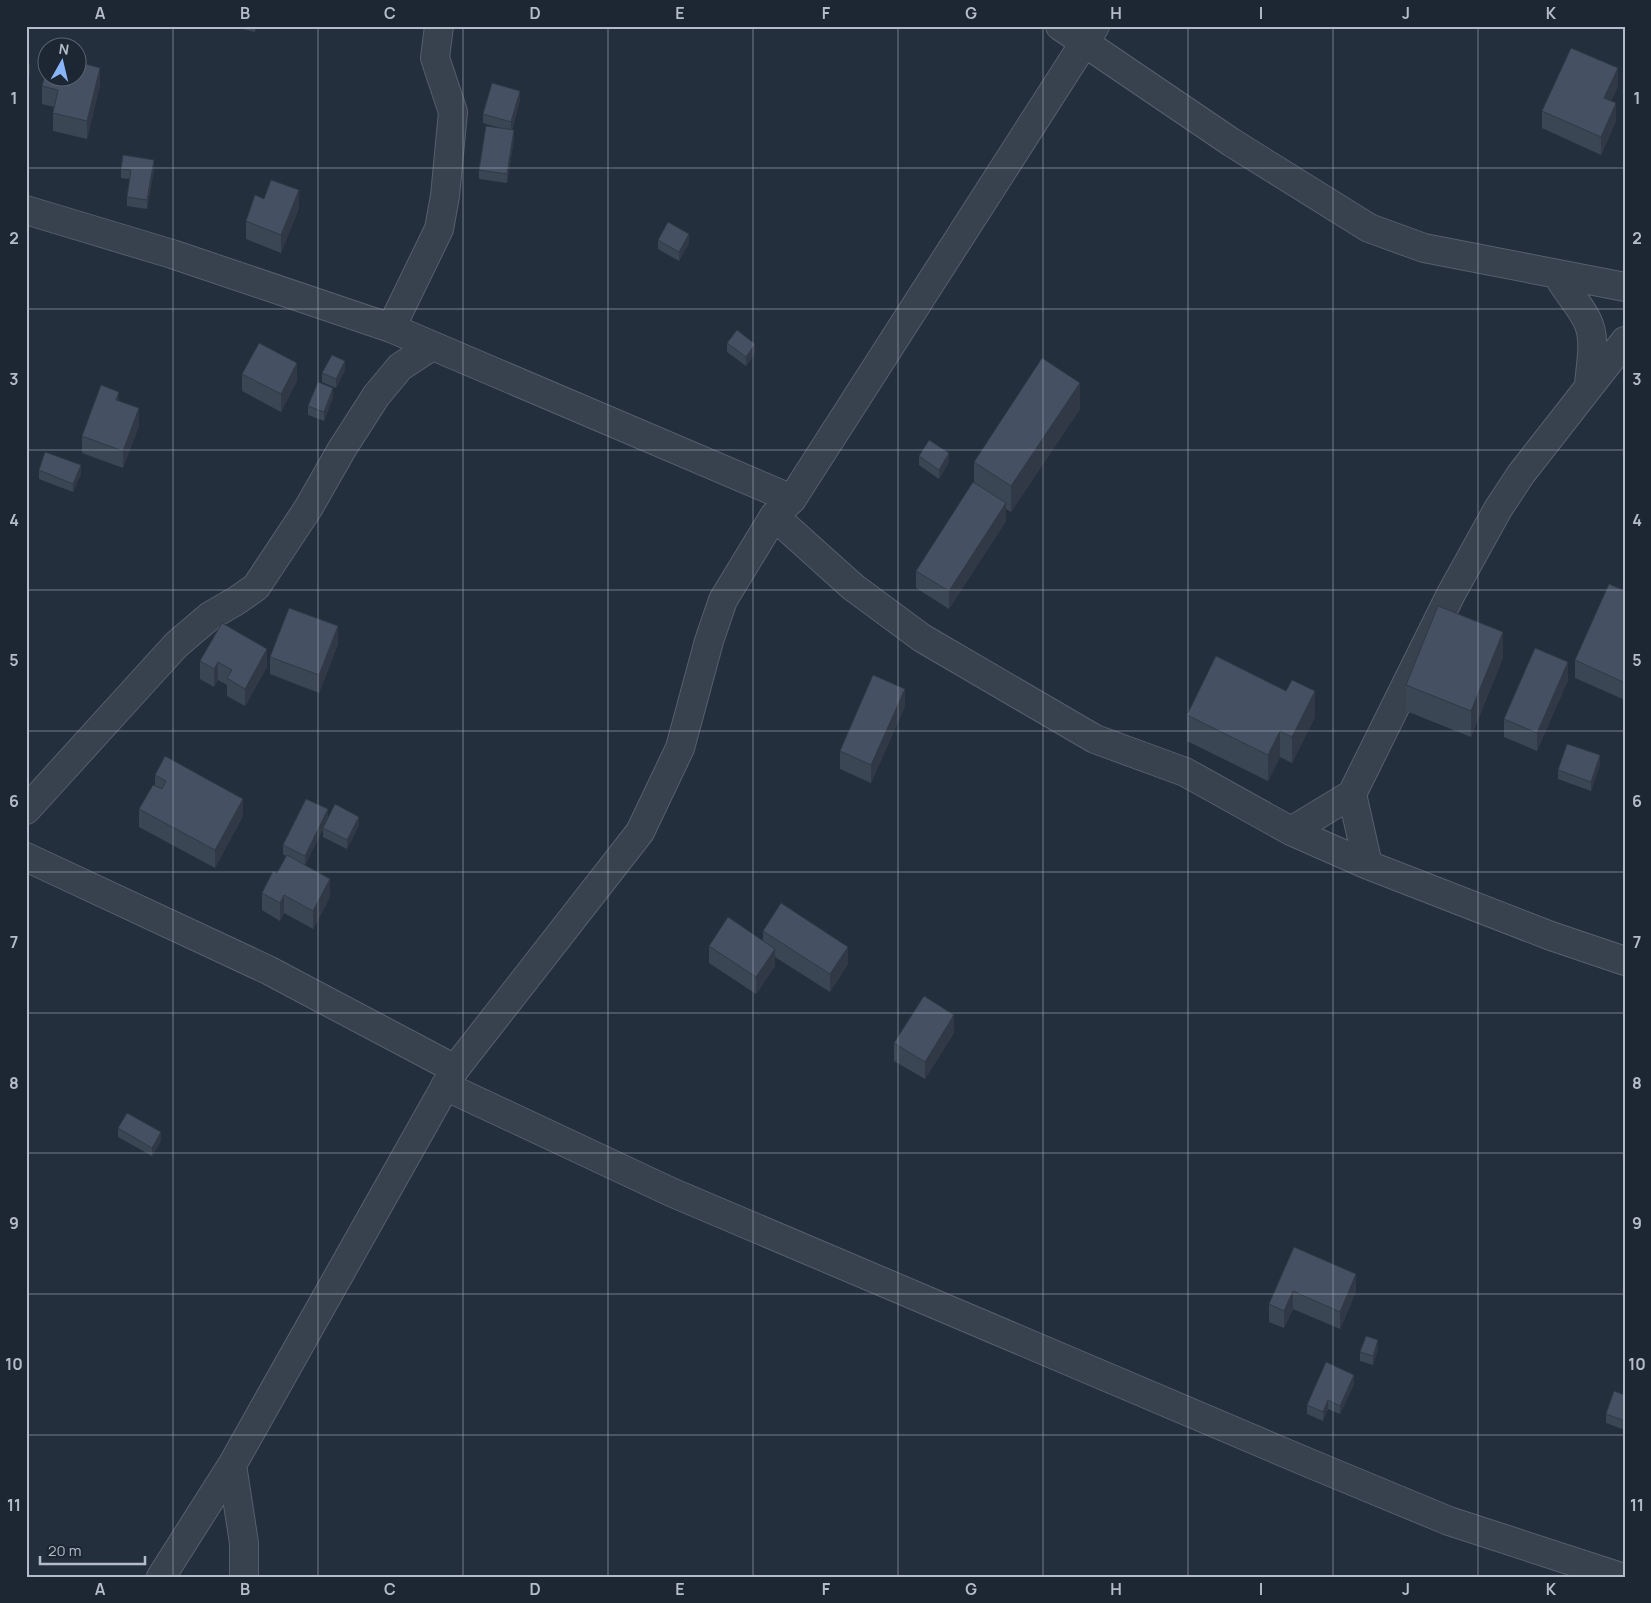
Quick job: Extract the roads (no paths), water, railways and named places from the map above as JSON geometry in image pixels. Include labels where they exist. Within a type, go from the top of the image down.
[{"type":"street","points":[[391,328],[439,229],[445,196],[453,112],[435,58],[439,26]]},
{"type":"street","points":[[1060,26],[1090,34],[1231,142],[1369,228],[1424,248],[1625,287]]},
{"type":"street","points":[[161,1577],[232,1465],[450,1077],[640,832],[680,748],[708,641],[724,600],[1090,34]]},
{"type":"street","points":[[26,210],[172,254],[391,328],[783,508],[853,587],[931,643],[1095,739],[1185,772],[1292,831],[1368,865],[1551,936],[1625,961]]},
{"type":"street","points":[[1557,274],[1566,292],[1580,309],[1590,328],[1592,350],[1589,386]]},
{"type":"street","points":[[1292,831],[1352,794],[1451,594],[1498,509],[1521,474],[1625,341]]},
{"type":"street","points":[[26,810],[176,645],[210,616],[256,587],[309,507],[342,449],[376,396],[400,367],[432,346]]},
{"type":"street","points":[[1352,794],[1368,865]]},
{"type":"street","points":[[26,857],[268,970],[450,1077],[671,1192],[1449,1521],[1621,1577]]},
{"type":"street","points":[[232,1465],[244,1543],[244,1577]]}]
